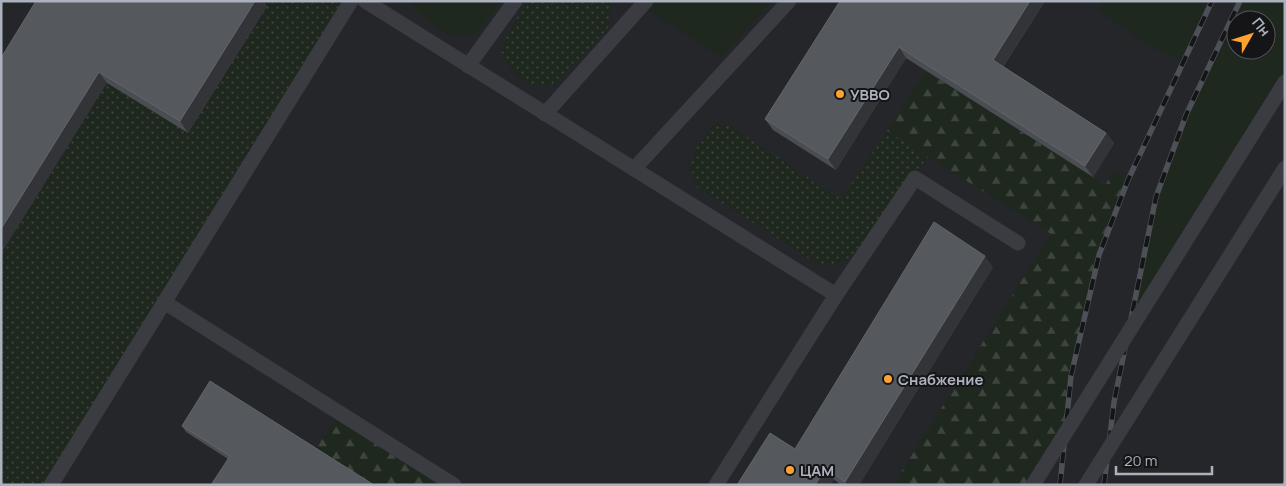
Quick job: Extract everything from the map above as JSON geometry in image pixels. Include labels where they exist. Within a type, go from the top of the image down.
[{"type":"lane","points":[[51,485],[351,1]]},
{"type":"lane","points":[[364,1],[836,295]]},
{"type":"lane","points":[[468,66],[515,1]]},
{"type":"lane","points":[[545,114],[646,1]]},
{"type":"lane","points":[[634,169],[789,1]]},
{"type":"lane","points":[[1033,485],[1285,82]]},
{"type":"lane","points":[[1086,485],[1285,168]]},
{"type":"lane","points":[[716,485],[836,295],[915,178],[1018,243]]},
{"type":"lane","points":[[164,302],[454,485]]},
{"type":"shaded area","points":[[1,1],[1285,1],[1285,485],[1,485]]},
{"type":"green space","points":[[260,1],[351,1],[51,485],[1,485],[1,254],[107,83],[188,133],[267,6]]},
{"type":"green space","points":[[410,1],[501,1],[476,34],[459,36],[435,26],[417,11]]},
{"type":"green space","points":[[527,1],[612,1],[608,28],[555,84],[536,85],[522,80],[511,69],[501,54],[507,35]]},
{"type":"green space","points":[[646,1],[773,1],[721,57],[642,6]]},
{"type":"green space","points":[[1104,1],[1212,1],[1183,62],[1146,44],[1099,11]]},
{"type":"green space","points":[[1240,1],[1285,1],[1285,82],[1131,320],[1156,197],[1186,115],[1226,31],[1226,60],[1276,60],[1276,10],[1236,10]]},
{"type":"green space","points":[[926,71],[1105,185],[1115,170],[1128,180],[1099,255],[1071,376],[1066,432],[1033,485],[893,485],[1051,234],[887,131]]},
{"type":"green space","points":[[715,123],[731,126],[841,199],[887,131],[928,156],[863,255],[845,259],[836,265],[816,263],[697,187],[690,166],[698,144]]},
{"type":"green space","points":[[340,413],[454,485],[369,485],[314,450]]},
{"type":"building","points":[[36,1],[255,1],[180,121],[99,72],[1,229],[1,58]]},
{"type":"building","points":[[840,1],[965,1],[967,3],[968,1],[1030,1],[993,60],[1106,133],[1085,166],[899,47],[828,159],[765,119]]},
{"type":"building","name":"Снабжение","points":[[934,222],[985,256],[845,482],[826,468],[815,485],[737,485],[770,433],[795,449]]},
{"type":"building","points":[[210,381],[374,485],[211,485],[230,456],[182,426]]},
{"type":"railway","points":[[1060,485],[1071,376],[1099,255],[1128,180],[1212,1]]},
{"type":"railway","points":[[1104,485],[1114,402],[1156,197],[1186,115],[1240,1]]},
{"type":"place","name":"УВВО","points":[[840,94]]},
{"type":"place","name":"Снабжение","points":[[888,379]]},
{"type":"place","name":"ЦАМ","points":[[790,470]]}]
